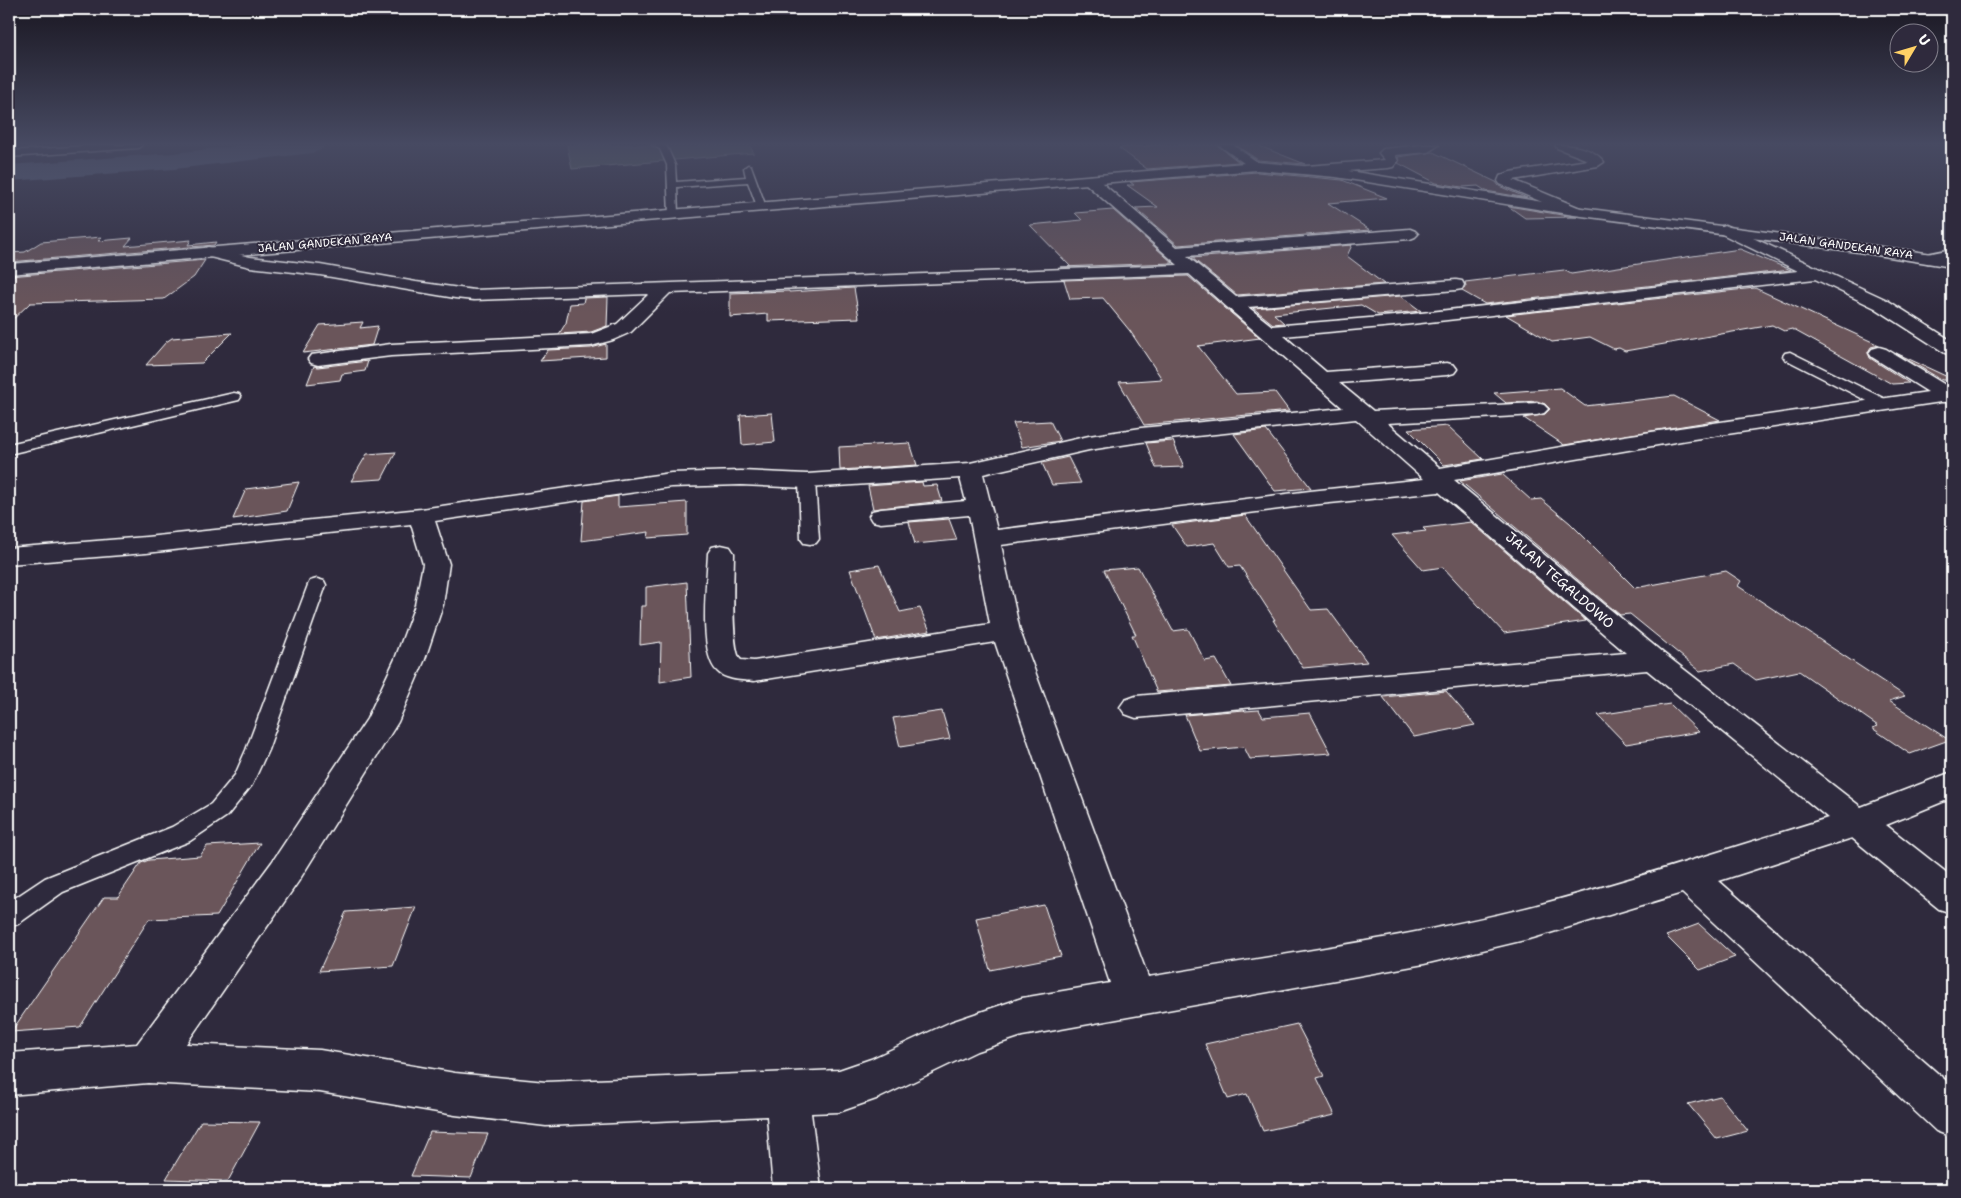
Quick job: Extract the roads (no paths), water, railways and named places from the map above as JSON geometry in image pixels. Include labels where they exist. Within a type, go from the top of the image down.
[{"type":"street","name":"JALAN GANDEKAN RAYA","points":[[9,269],[835,201]]},
{"type":"street","name":"JALAN TEGALDOWO","points":[[1115,201],[1439,480],[1653,660],[1952,898]]},
{"type":"street","name":"JALAN GANDEKAN RAYA","points":[[1504,201],[1952,262]]},
{"type":"street","points":[[1550,201],[1575,212]]},
{"type":"street","points":[[1725,230],[1881,304],[1952,349]]},
{"type":"street","points":[[1175,252],[1410,234]]},
{"type":"street","points":[[208,252],[230,260],[320,270],[449,293],[474,294],[1195,269]]},
{"type":"street","points":[[1928,258],[1952,254]]},
{"type":"street","points":[[1268,332],[1394,321],[1817,274]]},
{"type":"street","points":[[1232,303],[1456,285]]},
{"type":"street","points":[[318,359],[392,350],[591,340],[624,328],[665,288]]},
{"type":"street","points":[[1879,353],[1951,396]]},
{"type":"street","points":[[1320,378],[1447,369]]},
{"type":"street","points":[[988,539],[1439,480],[1569,451],[1884,404],[1951,396]]},
{"type":"street","points":[[9,556],[146,545],[420,516],[671,480],[740,478],[807,481],[970,470],[1132,436],[1365,415],[1537,409]]},
{"type":"street","points":[[970,470],[988,539],[1006,631],[1135,998]]},
{"type":"street","points":[[881,516],[980,507]]},
{"type":"street","points":[[148,1063],[285,872],[382,722],[410,659],[429,605],[436,564],[420,516]]},
{"type":"street","points":[[721,554],[721,644],[725,662],[735,669],[754,671],[1006,631]]},
{"type":"street","points":[[1136,707],[1653,660]]},
{"type":"street","points":[[9,1074],[148,1063],[320,1071],[454,1094],[546,1104],[839,1091],[879,1077],[966,1036],[1022,1017],[1424,947],[1534,922],[1856,823],[1952,784]]},
{"type":"street","points":[[1688,876],[1952,1115]]},
{"type":"street","points":[[787,1094],[797,1189]]},
{"type":"lane","points":[[673,201],[673,214]]},
{"type":"lane","points":[[759,201],[761,207]]},
{"type":"lane","points":[[1790,356],[1884,404]]},
{"type":"lane","points":[[9,449],[234,397]]},
{"type":"lane","points":[[807,481],[810,539]]},
{"type":"lane","points":[[9,916],[54,885],[181,834],[219,810],[244,778],[257,750],[317,585]]}]
